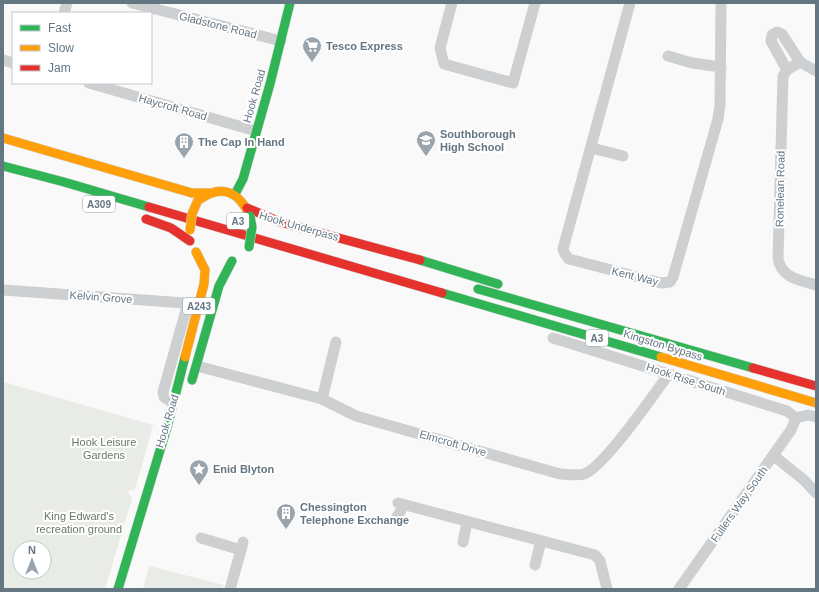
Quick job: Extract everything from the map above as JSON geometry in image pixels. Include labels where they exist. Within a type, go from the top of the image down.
[{"type":"main road","name":"Hook Road","points":[[235,194],[243,179],[290,3]]},
{"type":"main road","points":[[3,138],[192,193],[218,192],[235,194],[240,198],[249,212],[252,227],[242,255]]},
{"type":"main road","name":"Kingston Bypass","points":[[3,166],[104,193],[221,230],[457,297],[816,403]]},
{"type":"main road","points":[[185,205],[199,205],[209,193]]},
{"type":"main road","name":"A243","points":[[194,304],[204,284],[205,270],[190,241],[192,214],[199,205]]},
{"type":"main road","points":[[249,212],[280,222],[430,262],[507,286]]},
{"type":"main road","points":[[138,217],[171,228],[190,241]]},
{"type":"main road","name":"Hook Underpass","points":[[238,221],[260,227]]},
{"type":"main road","points":[[196,252],[205,259],[212,261]]},
{"type":"main road","points":[[222,263],[242,255],[258,254]]},
{"type":"main road","name":"Hook Road","points":[[188,392],[197,366],[219,286],[242,255]]},
{"type":"main road","name":"Kingston Bypass","points":[[469,286],[816,386]]},
{"type":"main road","points":[[548,299],[694,350]]},
{"type":"main road","name":"Hook Road","points":[[118,589],[184,362],[194,304]]},
{"type":"main road","points":[[549,337],[737,380]]},
{"type":"street","name":"Gladstone Road","points":[[132,3],[281,41]]},
{"type":"street","points":[[452,3],[440,48],[444,64],[513,83],[535,3]]},
{"type":"street","name":"Kent Way","points":[[630,3],[592,148],[563,249],[569,259],[661,283],[670,282],[673,277],[718,119],[721,67],[721,3]]},
{"type":"street","points":[[800,62],[787,70],[771,41],[772,35],[777,32],[782,34],[800,62],[816,71]]},
{"type":"street","points":[[668,56],[692,63],[721,67]]},
{"type":"street","name":"Ronelean Road","points":[[787,70],[783,76],[779,266],[782,271],[792,278],[816,285]]},
{"type":"street","name":"Haycroft Road","points":[[93,84],[256,131]]},
{"type":"street","points":[[592,148],[623,156]]},
{"type":"street","name":"Kelvin Grove","points":[[3,290],[194,304]]},
{"type":"street","points":[[173,403],[164,397],[163,392],[194,304]]},
{"type":"street","name":"Hook Rise South","points":[[549,337],[787,411],[796,418]]},
{"type":"street","points":[[322,399],[336,342]]},
{"type":"street","name":"Elmcroft Drive","points":[[197,366],[322,399],[356,416],[560,474],[579,475],[584,474],[604,460],[666,378],[667,373]]},
{"type":"street","points":[[796,418],[808,415],[816,417]]},
{"type":"street","name":"Fullers Way South","points":[[679,589],[774,456],[795,424],[796,418]]},
{"type":"street","points":[[774,456],[804,480],[816,493]]},
{"type":"street","points":[[397,517],[401,504],[595,555],[600,561],[607,589]]},
{"type":"street","points":[[462,542],[467,522]]},
{"type":"street","points":[[201,538],[242,546],[230,589]]},
{"type":"street","points":[[535,565],[541,541]]},
{"type":"green space","points":[[3,382],[153,425],[135,490],[127,491],[132,498],[105,589],[3,589]]},
{"type":"green space","points":[[149,566],[224,585],[222,589],[143,589]]},
{"type":"traffic: fast","points":[[235,194],[243,179],[270,84],[290,3]]},
{"type":"traffic: fast","points":[[3,166],[149,207]]},
{"type":"traffic: fast","points":[[249,247],[252,227],[250,216]]},
{"type":"traffic: fast","points":[[420,260],[498,284]]},
{"type":"traffic: fast","points":[[192,380],[219,286],[232,261]]},
{"type":"traffic: fast","points":[[478,289],[753,368]]},
{"type":"traffic: fast","points":[[442,293],[661,357]]},
{"type":"traffic: fast","points":[[118,589],[168,424],[185,357]]},
{"type":"traffic: slow","points":[[3,138],[192,193],[209,193]]},
{"type":"traffic: slow","points":[[199,200],[215,192],[222,191],[229,193],[241,201],[250,216]]},
{"type":"traffic: slow","points":[[190,230],[192,214],[198,200]]},
{"type":"traffic: slow","points":[[185,357],[204,284],[205,270],[196,252]]},
{"type":"traffic: slow","points":[[661,357],[816,403]]},
{"type":"traffic: jam","points":[[149,207],[442,293]]},
{"type":"traffic: jam","points":[[247,208],[280,222],[420,260]]},
{"type":"traffic: jam","points":[[146,219],[171,228],[190,241]]},
{"type":"traffic: jam","points":[[753,368],[816,386]]},
{"type":"place","name":"Tesco Express","points":[[312,63]]},
{"type":"place","name":"Southborough High School","points":[[426,157]]},
{"type":"place","name":"The Cap In Hand","points":[[184,159]]},
{"type":"place","name":"Enid Blyton","points":[[199,486]]},
{"type":"place","name":"Chessington Telephone Exchange","points":[[286,530]]},
{"type":"park label","name":"Hook Leisure Gardens","points":[[104,448]]},
{"type":"park label","name":"King Edward's recreation ground","points":[[79,522]]}]
